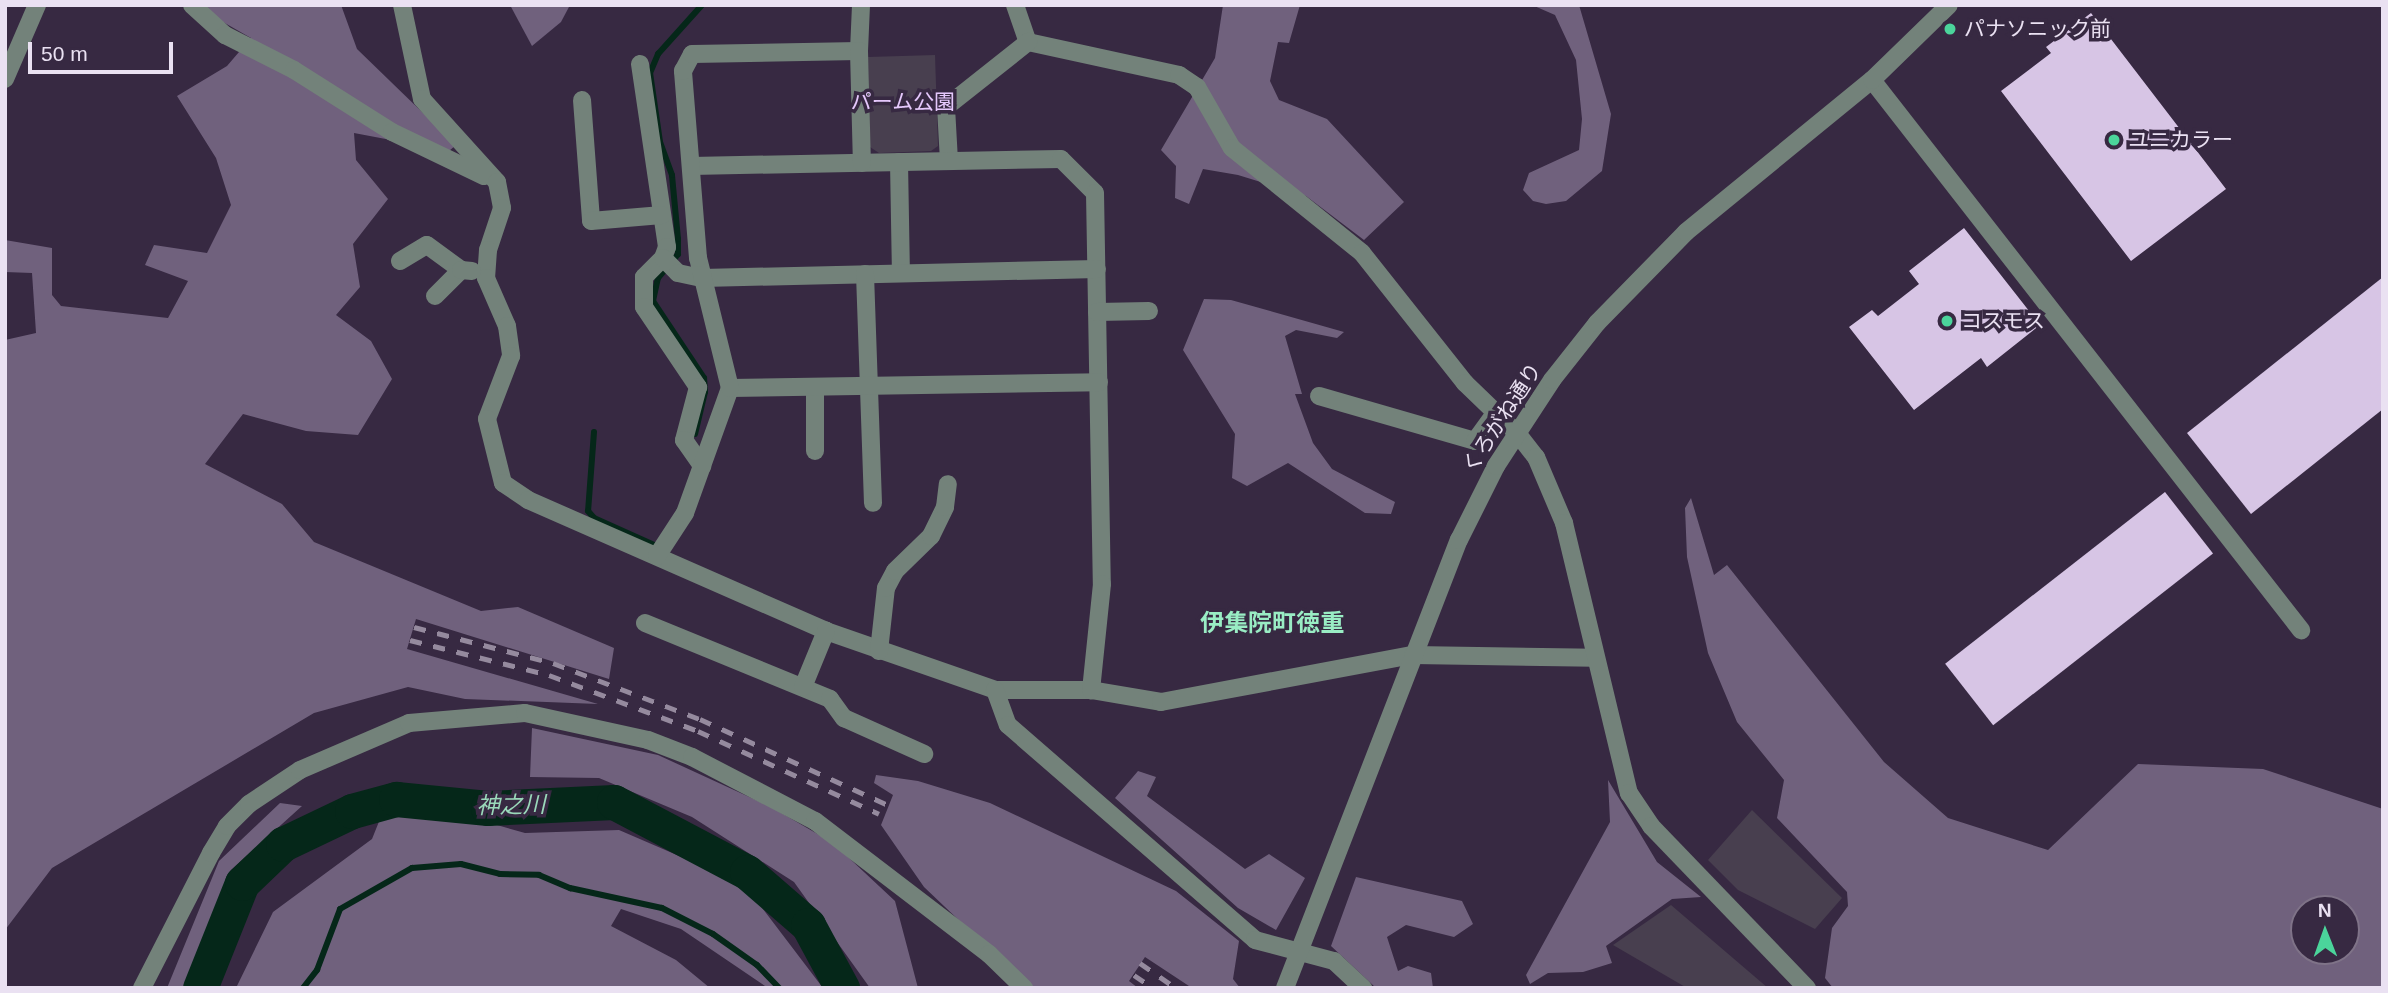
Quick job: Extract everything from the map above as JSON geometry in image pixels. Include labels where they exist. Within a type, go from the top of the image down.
[{"type":"street","points":[[5,79],[37,5]]},
{"type":"street","points":[[192,5],[225,35],[294,69],[392,132],[497,182]]},
{"type":"street","points":[[402,5],[422,99],[497,182],[502,208],[488,250],[486,272],[507,326],[511,356],[487,419],[503,483],[528,500],[826,631],[995,690],[1091,690],[1161,702],[1413,654],[1594,658]]},
{"type":"street","points":[[861,5],[859,51],[862,163]]},
{"type":"street","points":[[1015,5],[1028,42]]},
{"type":"street","name":"くろがね通り","points":[[1285,988],[1413,654],[1473,510],[1517,433],[1576,348],[1659,258],[1872,80],[1949,5]]},
{"type":"street","points":[[949,161],[946,107],[1028,42]]},
{"type":"street","points":[[1028,42],[1179,75],[1198,87],[1232,148],[1362,253],[1465,383],[1517,433],[1536,457],[1564,523],[1594,658],[1629,793],[1651,827],[1807,988]]},
{"type":"street","points":[[657,556],[685,513],[730,388],[702,278],[683,71],[692,54],[859,51]]},
{"type":"street","points":[[640,64],[670,266]]},
{"type":"street","points":[[1872,80],[2301,630]]},
{"type":"street","points":[[582,100],[591,221],[662,215]]},
{"type":"street","points":[[691,166],[1061,159],[1095,193],[1102,584],[1091,690]]},
{"type":"street","points":[[899,162],[901,273]]},
{"type":"street","points":[[400,261],[427,245],[461,270],[486,272]]},
{"type":"street","points":[[702,466],[684,440],[698,387],[644,307],[645,277],[670,266],[702,278],[1097,269]]},
{"type":"street","points":[[435,296],[461,270]]},
{"type":"street","points":[[865,274],[873,503]]},
{"type":"street","points":[[1097,312],[1149,310]]},
{"type":"street","points":[[730,388],[1098,382]]},
{"type":"street","points":[[815,387],[815,451]]},
{"type":"street","points":[[1319,396],[1475,441],[1496,412]]},
{"type":"street","points":[[879,651],[886,588],[895,571],[931,536],[945,507],[948,484]]},
{"type":"street","points":[[645,623],[830,699],[844,718],[924,754]]},
{"type":"street","points":[[803,687],[826,631]]},
{"type":"street","points":[[995,690],[1008,725],[1255,940],[1335,961],[1363,988]]},
{"type":"street","points":[[142,988],[211,853],[227,826],[249,804],[300,770],[409,723],[525,713],[648,740],[692,757],[815,821],[978,945],[1024,988]]},
{"type":"green space","name":"パーム公園","points":[[935,55],[938,146],[931,151],[879,153],[870,147],[868,57]]},
{"type":"green space","points":[[1752,810],[1842,898],[1815,929],[1738,890],[1708,860]]},
{"type":"green space","points":[[1671,905],[1768,988],[1687,988],[1613,945]]},
{"type":"shaded area","points":[[204,5],[341,5],[357,49],[456,145],[449,151],[354,133],[356,160],[388,199],[353,244],[360,287],[336,315],[371,341],[392,379],[358,435],[306,431],[243,414],[205,464],[282,504],[314,542],[481,611],[518,607],[614,648],[609,679],[416,619],[407,649],[598,704],[465,699],[408,687],[314,713],[52,868],[5,930],[5,340],[36,333],[32,273],[5,272],[5,240],[52,248],[52,295],[61,306],[168,318],[188,281],[145,265],[154,245],[207,253],[231,205],[216,158],[177,96],[227,66],[251,38],[216,18]]},
{"type":"shaded area","points":[[510,5],[570,5],[561,22],[532,46]]},
{"type":"shaded area","points":[[1223,5],[1300,5],[1289,43],[1278,42],[1270,81],[1279,100],[1327,119],[1404,202],[1364,240],[1306,196],[1238,175],[1203,169],[1189,204],[1175,198],[1176,166],[1161,150],[1215,58]]},
{"type":"shaded area","points":[[1532,5],[1579,5],[1611,114],[1602,171],[1566,201],[1546,204],[1533,201],[1523,190],[1529,173],[1579,150],[1582,119],[1576,60],[1555,15]]},
{"type":"shaded area","points":[[1204,299],[1231,300],[1344,332],[1337,338],[1296,330],[1285,336],[1302,394],[1295,394],[1313,443],[1332,469],[1395,502],[1391,514],[1365,513],[1288,463],[1247,486],[1232,478],[1235,434],[1183,350]]},
{"type":"shaded area","points":[[1691,498],[1714,575],[1727,565],[1884,762],[1948,818],[2048,850],[2138,764],[2263,769],[2383,809],[2383,988],[1833,988],[1825,978],[1832,928],[1848,906],[1847,892],[1777,818],[1784,780],[1737,722],[1708,653],[1687,557],[1685,508]]},
{"type":"shaded area","points":[[532,728],[658,755],[771,807],[833,843],[895,901],[918,988],[870,988],[794,882],[692,817],[599,778],[530,777]]},
{"type":"shaded area","points":[[1138,771],[1156,777],[1147,796],[1245,869],[1269,854],[1305,878],[1276,930],[1238,908],[1115,798]]},
{"type":"shaded area","points":[[876,775],[918,781],[990,803],[1176,891],[1239,941],[1233,979],[1240,988],[1192,988],[1145,957],[1129,981],[1138,988],[1030,988],[924,887],[881,825],[893,795],[874,783]]},
{"type":"shaded area","points":[[1608,780],[1657,862],[1701,897],[1672,899],[1606,946],[1612,963],[1583,972],[1548,973],[1530,984],[1526,975],[1610,822]]},
{"type":"shaded area","points":[[280,803],[302,806],[231,870],[183,988],[167,988],[219,861]]},
{"type":"shaded area","points":[[382,814],[483,821],[525,833],[619,830],[744,884],[823,988],[768,988],[681,929],[621,909],[611,926],[676,960],[710,988],[236,988],[273,912],[372,839]]},
{"type":"shaded area","points":[[1356,877],[1462,901],[1473,924],[1454,937],[1406,925],[1387,937],[1398,971],[1408,966],[1431,973],[1433,988],[1376,988],[1331,946]]},
{"type":"building","name":"ユニカラー","points":[[2091,13],[2226,189],[2131,261],[2001,91],[2051,53],[2046,47]]},
{"type":"building","name":"コスモス","points":[[1964,228],[2040,325],[1987,367],[1981,358],[1914,410],[1849,327],[1872,310],[1878,316],[1919,284],[1909,271]]},
{"type":"building","points":[[2383,277],[2383,409],[2251,514],[2187,433]]},
{"type":"building","points":[[2165,492],[2213,553],[1993,725],[1945,664]]},
{"type":"waterway","points":[[695,434],[705,392],[704,378],[653,301],[658,278],[678,254],[678,239],[672,175],[660,142],[650,73],[658,54],[702,5]]},
{"type":"waterway","points":[[594,432],[588,511],[594,518],[654,545]]},
{"type":"waterway","name":"神之川","points":[[200,988],[242,883],[283,844],[352,811],[396,799],[488,808],[614,802],[747,872],[808,925],[842,988]]},
{"type":"waterway","points":[[303,988],[317,970],[340,909],[412,868],[461,864],[500,874],[539,875],[570,888],[662,908],[713,934],[757,965],[779,988]]},
{"type":"railway","points":[[414,627],[553,663],[700,719],[886,804]]},
{"type":"railway","points":[[410,640],[549,675],[698,731],[879,814]]},
{"type":"railway","points":[[1140,963],[1176,988]]},
{"type":"railway","points":[[1134,975],[1153,988]]},
{"type":"place","name":"パナソニック前","points":[[1950,29]]},
{"type":"place","name":"ユニカラー","points":[[2114,140]]},
{"type":"place","name":"コスモス","points":[[1947,321]]},
{"type":"district","name":"伊集院町徳重","points":[[1272,623]]}]
